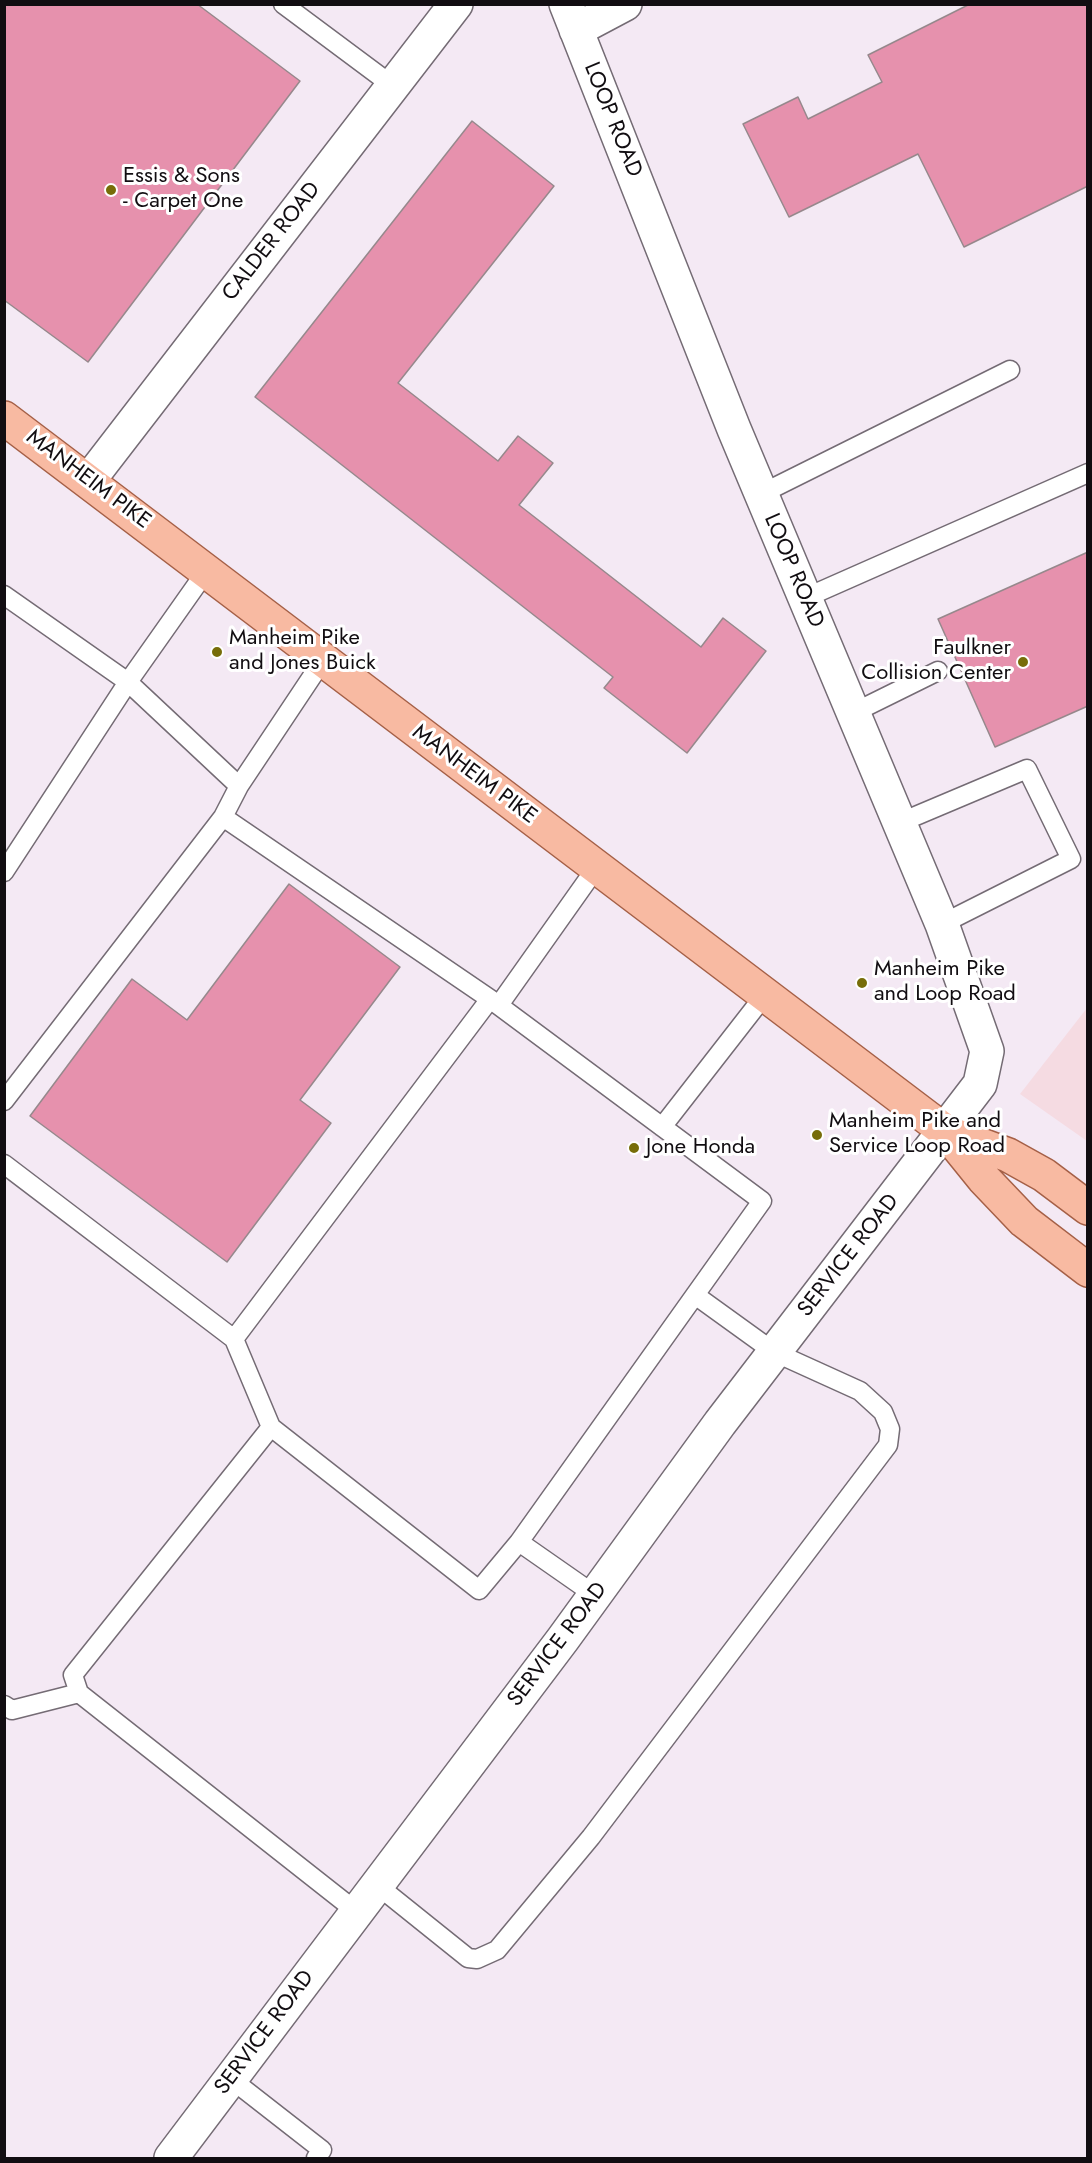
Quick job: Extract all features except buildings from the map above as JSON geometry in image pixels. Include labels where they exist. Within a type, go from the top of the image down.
[{"type":"main road","name":"MANHEIM PIKE","points":[[4,418],[945,1131],[983,1178],[1024,1221],[1088,1270]]},
{"type":"main road","name":"MANHEIM PIKE","points":[[945,1131],[1008,1155],[1044,1176],[1088,1208]]},
{"type":"street","name":"CALDER ROAD","points":[[88,480],[456,4]]},
{"type":"street","points":[[571,17],[625,4]]},
{"type":"street","name":"LOOP ROAD","points":[[571,17],[761,494],[942,924],[987,1050],[980,1084],[945,1131]]},
{"type":"street","name":"SERVICE ROAD","points":[[171,2158],[595,1595],[774,1353],[945,1131]]},
{"type":"lane","points":[[284,4],[393,86]]},
{"type":"lane","points":[[761,494],[1010,370]]},
{"type":"lane","points":[[805,598],[1088,473]]},
{"type":"lane","points":[[4,872],[128,682],[207,570]]},
{"type":"lane","points":[[4,595],[128,682],[239,786]]},
{"type":"lane","points":[[4,1101],[223,817],[239,786],[323,660]]},
{"type":"lane","points":[[853,713],[938,672]]},
{"type":"lane","points":[[899,823],[1027,769],[1071,859],[942,924]]},
{"type":"lane","points":[[4,1164],[234,1340],[271,1427],[479,1590],[519,1542],[762,1201],[495,1002],[223,817]]},
{"type":"lane","points":[[234,1340],[596,868]]},
{"type":"lane","points":[[662,1127],[764,996]]},
{"type":"lane","points":[[377,1885],[468,1959],[477,1959],[497,1950],[591,1837],[888,1444],[890,1429],[883,1412],[860,1391],[774,1353],[694,1295]]},
{"type":"lane","points":[[271,1427],[73,1675],[79,1693],[357,1912]]},
{"type":"lane","points":[[519,1542],[595,1595]]},
{"type":"lane","points":[[4,1705],[12,1710],[79,1693]]},
{"type":"lane","points":[[231,2079],[322,2150],[316,2158]]},
{"type":"shaded area","points":[[1087,1008],[1087,1141],[1020,1094]]},
{"type":"place","name":"Essis & Sons - Carpet One","points":[[111,190]]},
{"type":"place","name":"Manheim Pike and Jones Buick","points":[[217,652]]},
{"type":"place","name":"Faulkner Collision Center","points":[[1023,662]]},
{"type":"place","name":"Manheim Pike and Loop Road","points":[[862,983]]},
{"type":"place","name":"Manheim Pike and Service Loop Road","points":[[817,1135]]},
{"type":"place","name":"Jone Honda","points":[[634,1148]]}]
